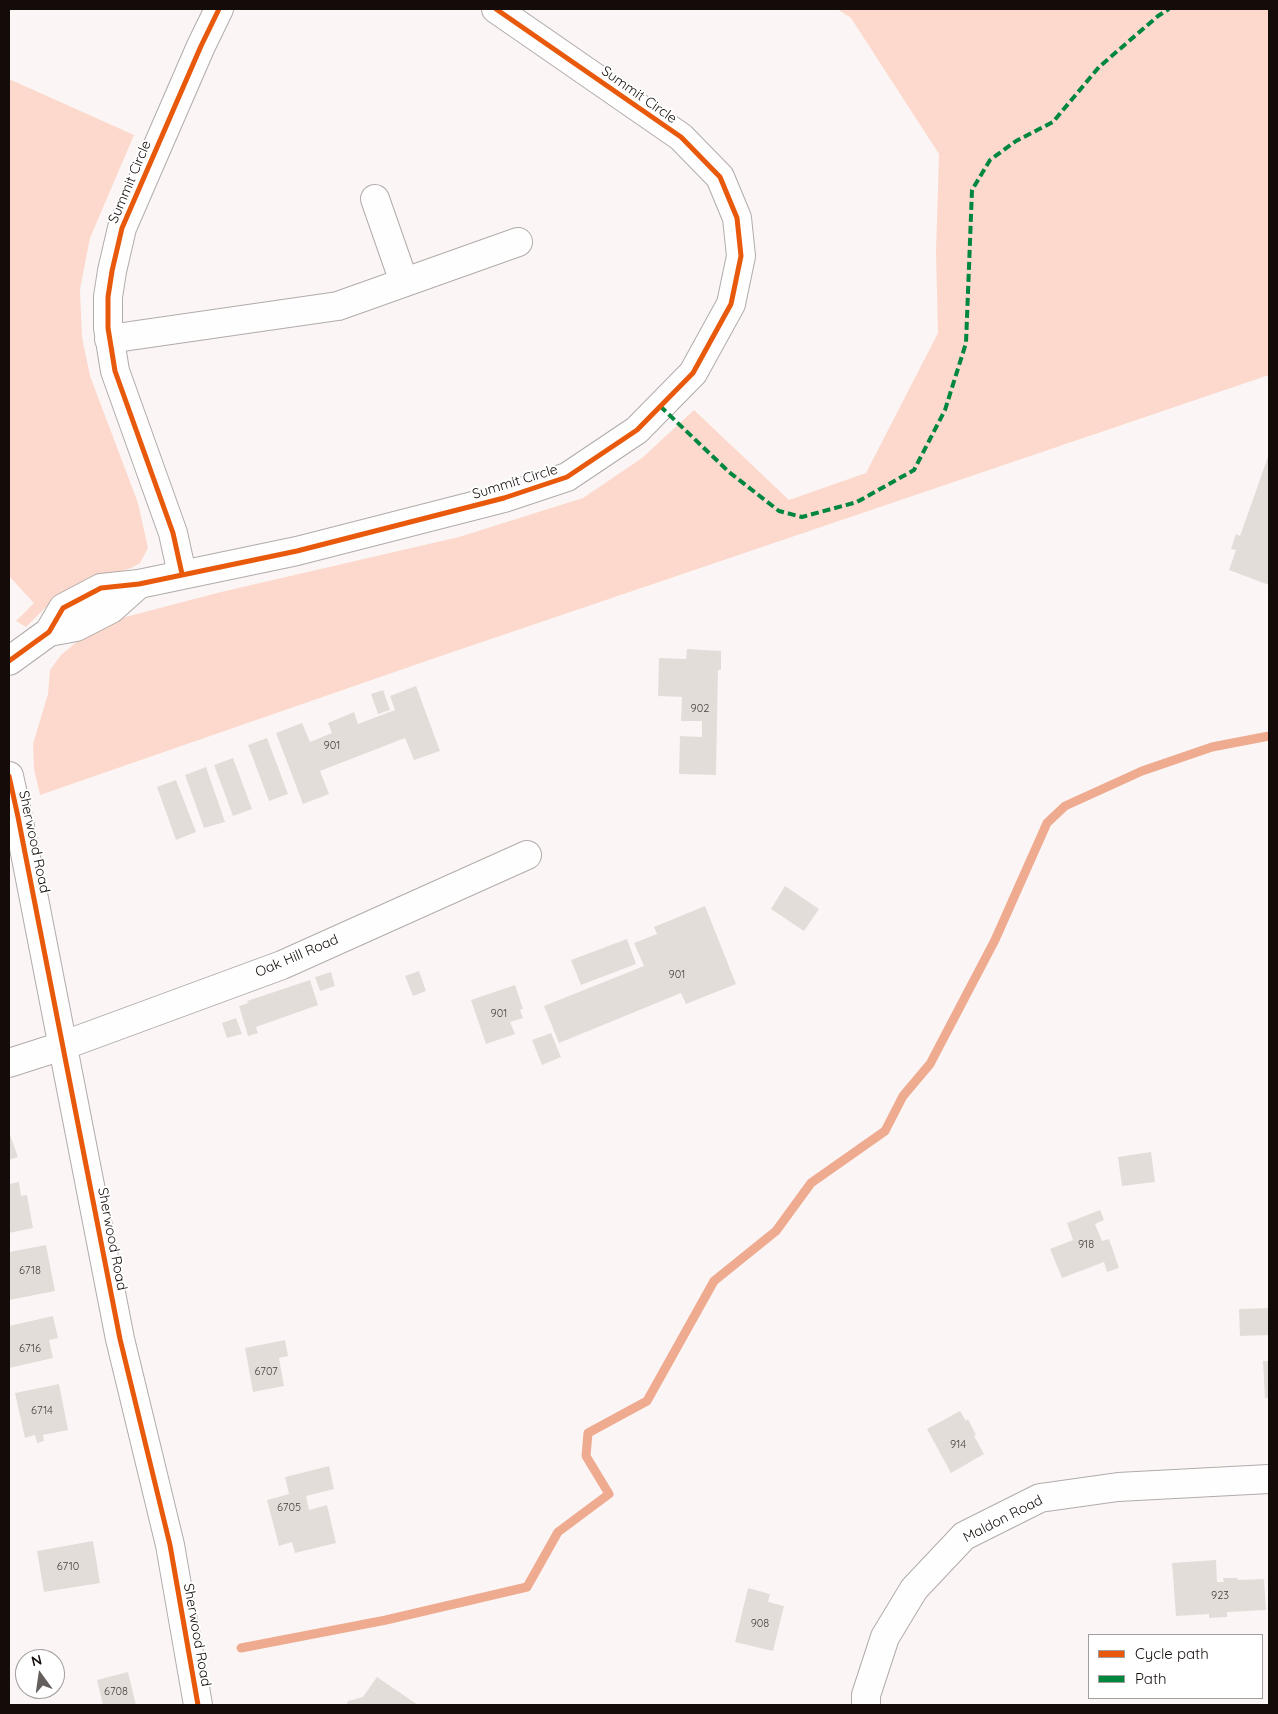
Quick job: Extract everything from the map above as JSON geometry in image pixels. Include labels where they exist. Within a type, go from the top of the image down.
[{"type":"street","name":"Summit Circle","points":[[182,574],[173,533],[115,371],[108,328],[108,297],[122,228],[219,9]]},
{"type":"street","name":"Summit Circle","points":[[9,662],[49,632],[63,608],[101,588],[139,584],[306,548],[504,498],[568,478],[637,430],[693,373],[732,304],[741,256],[737,218],[720,177],[681,137],[496,9]]},
{"type":"street","points":[[375,199],[404,282]]},
{"type":"street","points":[[110,339],[338,306],[518,242]]},
{"type":"street","name":"Sherwood Road","points":[[9,776],[120,1338],[170,1545],[198,1705]]},
{"type":"street","name":"Oak Hill Road","points":[[9,1063],[62,1046],[282,965],[527,854]]},
{"type":"street","name":"Maldon Road","points":[[866,1705],[866,1695],[885,1638],[914,1589],[964,1536],[1040,1498],[1118,1487],[1269,1479]]},
{"type":"shaded area","points":[[837,9],[1269,9],[1269,375],[435,658],[40,795],[34,769],[33,744],[48,694],[50,670],[61,655],[86,634],[114,620],[221,592],[459,537],[583,498],[642,458],[694,410],[789,500],[866,473],[938,333],[936,252],[939,154],[851,18]]},
{"type":"shaded area","points":[[9,79],[134,135],[90,238],[80,289],[82,337],[90,376],[138,503],[148,548],[140,563],[131,568],[90,581],[45,608],[26,627],[16,621],[34,603],[9,576]]},
{"type":"building","points":[[1269,454],[1269,585],[1229,570],[1236,550],[1231,549],[1236,534],[1240,536]]},
{"type":"building","points":[[687,649],[721,651],[721,670],[718,670],[716,775],[679,774],[680,736],[702,737],[702,721],[681,721],[682,697],[658,696],[659,658],[686,659]]},
{"type":"building","points":[[416,686],[440,751],[414,760],[405,738],[320,771],[329,794],[303,804],[276,733],[302,723],[310,742],[332,733],[328,723],[354,712],[358,724],[395,710],[390,696]]},
{"type":"building","points":[[383,690],[390,710],[378,714],[371,694]]},
{"type":"building","points":[[267,738],[288,794],[269,801],[248,745]]},
{"type":"building","points":[[233,758],[252,809],[233,816],[214,765]]},
{"type":"building","points":[[206,767],[225,822],[204,828],[185,775]]},
{"type":"building","points":[[176,780],[196,832],[176,840],[157,787]]},
{"type":"building","points":[[785,886],[819,909],[804,931],[771,909]]},
{"type":"building","points":[[705,906],[736,984],[686,1004],[681,993],[559,1043],[544,1006],[644,966],[634,943],[657,934],[654,927]]},
{"type":"building","points":[[627,939],[636,964],[581,985],[571,960]]},
{"type":"building","points":[[419,971],[426,991],[413,996],[405,976]]},
{"type":"building","points":[[331,972],[335,986],[320,991],[315,977]]},
{"type":"building","points":[[310,980],[318,1005],[256,1027],[258,1033],[248,1036],[239,1006],[248,1003],[247,1001]]},
{"type":"building","points":[[515,985],[523,1009],[520,1010],[523,1018],[510,1022],[515,1034],[486,1044],[471,1000]]},
{"type":"building","points":[[236,1018],[242,1034],[227,1038],[222,1023]]},
{"type":"building","points":[[551,1033],[561,1057],[542,1065],[532,1040]]},
{"type":"building","points":[[9,1132],[18,1157],[9,1160]]},
{"type":"building","points":[[1151,1152],[1155,1182],[1122,1186],[1118,1157]]},
{"type":"building","points":[[19,1182],[21,1196],[27,1195],[33,1228],[9,1233],[9,1184]]},
{"type":"building","points":[[1100,1210],[1104,1220],[1095,1224],[1102,1241],[1109,1239],[1119,1268],[1107,1272],[1104,1262],[1062,1278],[1050,1249],[1073,1240],[1067,1223]]},
{"type":"building","points":[[46,1245],[55,1291],[9,1300],[9,1252]]},
{"type":"building","points":[[1269,1308],[1269,1335],[1240,1336],[1239,1309]]},
{"type":"building","points":[[53,1316],[58,1338],[49,1340],[53,1358],[9,1368],[9,1326]]},
{"type":"building","points":[[285,1340],[288,1356],[279,1358],[284,1386],[253,1392],[245,1348]]},
{"type":"building","points":[[1263,1361],[1269,1361],[1269,1398],[1265,1398]]},
{"type":"building","points":[[59,1384],[68,1430],[43,1435],[44,1441],[37,1443],[35,1435],[25,1438],[15,1393]]},
{"type":"building","points":[[960,1411],[966,1421],[968,1419],[976,1435],[974,1436],[984,1454],[951,1473],[927,1429]]},
{"type":"building","points":[[329,1466],[334,1489],[306,1496],[309,1510],[327,1505],[336,1543],[295,1553],[292,1542],[279,1546],[267,1500],[289,1494],[285,1477]]},
{"type":"building","points":[[93,1541],[100,1583],[44,1592],[37,1551]]},
{"type":"building","points":[[1216,1560],[1217,1582],[1224,1582],[1223,1578],[1237,1578],[1238,1580],[1264,1579],[1266,1610],[1227,1612],[1227,1617],[1209,1618],[1209,1614],[1176,1616],[1172,1563]]},
{"type":"building","points":[[748,1588],[770,1594],[768,1602],[784,1606],[773,1651],[735,1642]]},
{"type":"building","points":[[128,1672],[136,1705],[103,1705],[97,1680]]},
{"type":"building","points":[[377,1677],[418,1705],[346,1705],[348,1701],[363,1697]]},
{"type":"waterway","points":[[241,1648],[386,1620],[527,1587],[558,1532],[609,1494],[586,1456],[588,1433],[647,1401],[714,1281],[776,1231],[811,1183],[885,1131],[903,1096],[930,1064],[995,940],[1047,823],[1065,806],[1142,771],[1212,747],[1269,736]]},
{"type":"marked path","points":[[660,406],[729,472],[779,511],[802,517],[857,502],[914,470],[945,410],[966,343],[972,190],[990,160],[1016,141],[1053,122],[1099,67],[1158,16],[1169,9]]},
{"type":"cycle path","points":[[182,574],[173,533],[115,371],[108,328],[108,297],[122,228],[219,9]]},
{"type":"cycle path","points":[[9,661],[49,632],[63,608],[101,588],[139,584],[297,551],[504,498],[567,477],[637,430],[693,373],[731,304],[741,256],[737,218],[720,177],[681,137],[496,9]]},
{"type":"cycle path","points":[[9,776],[120,1339],[170,1545],[198,1705]]}]
